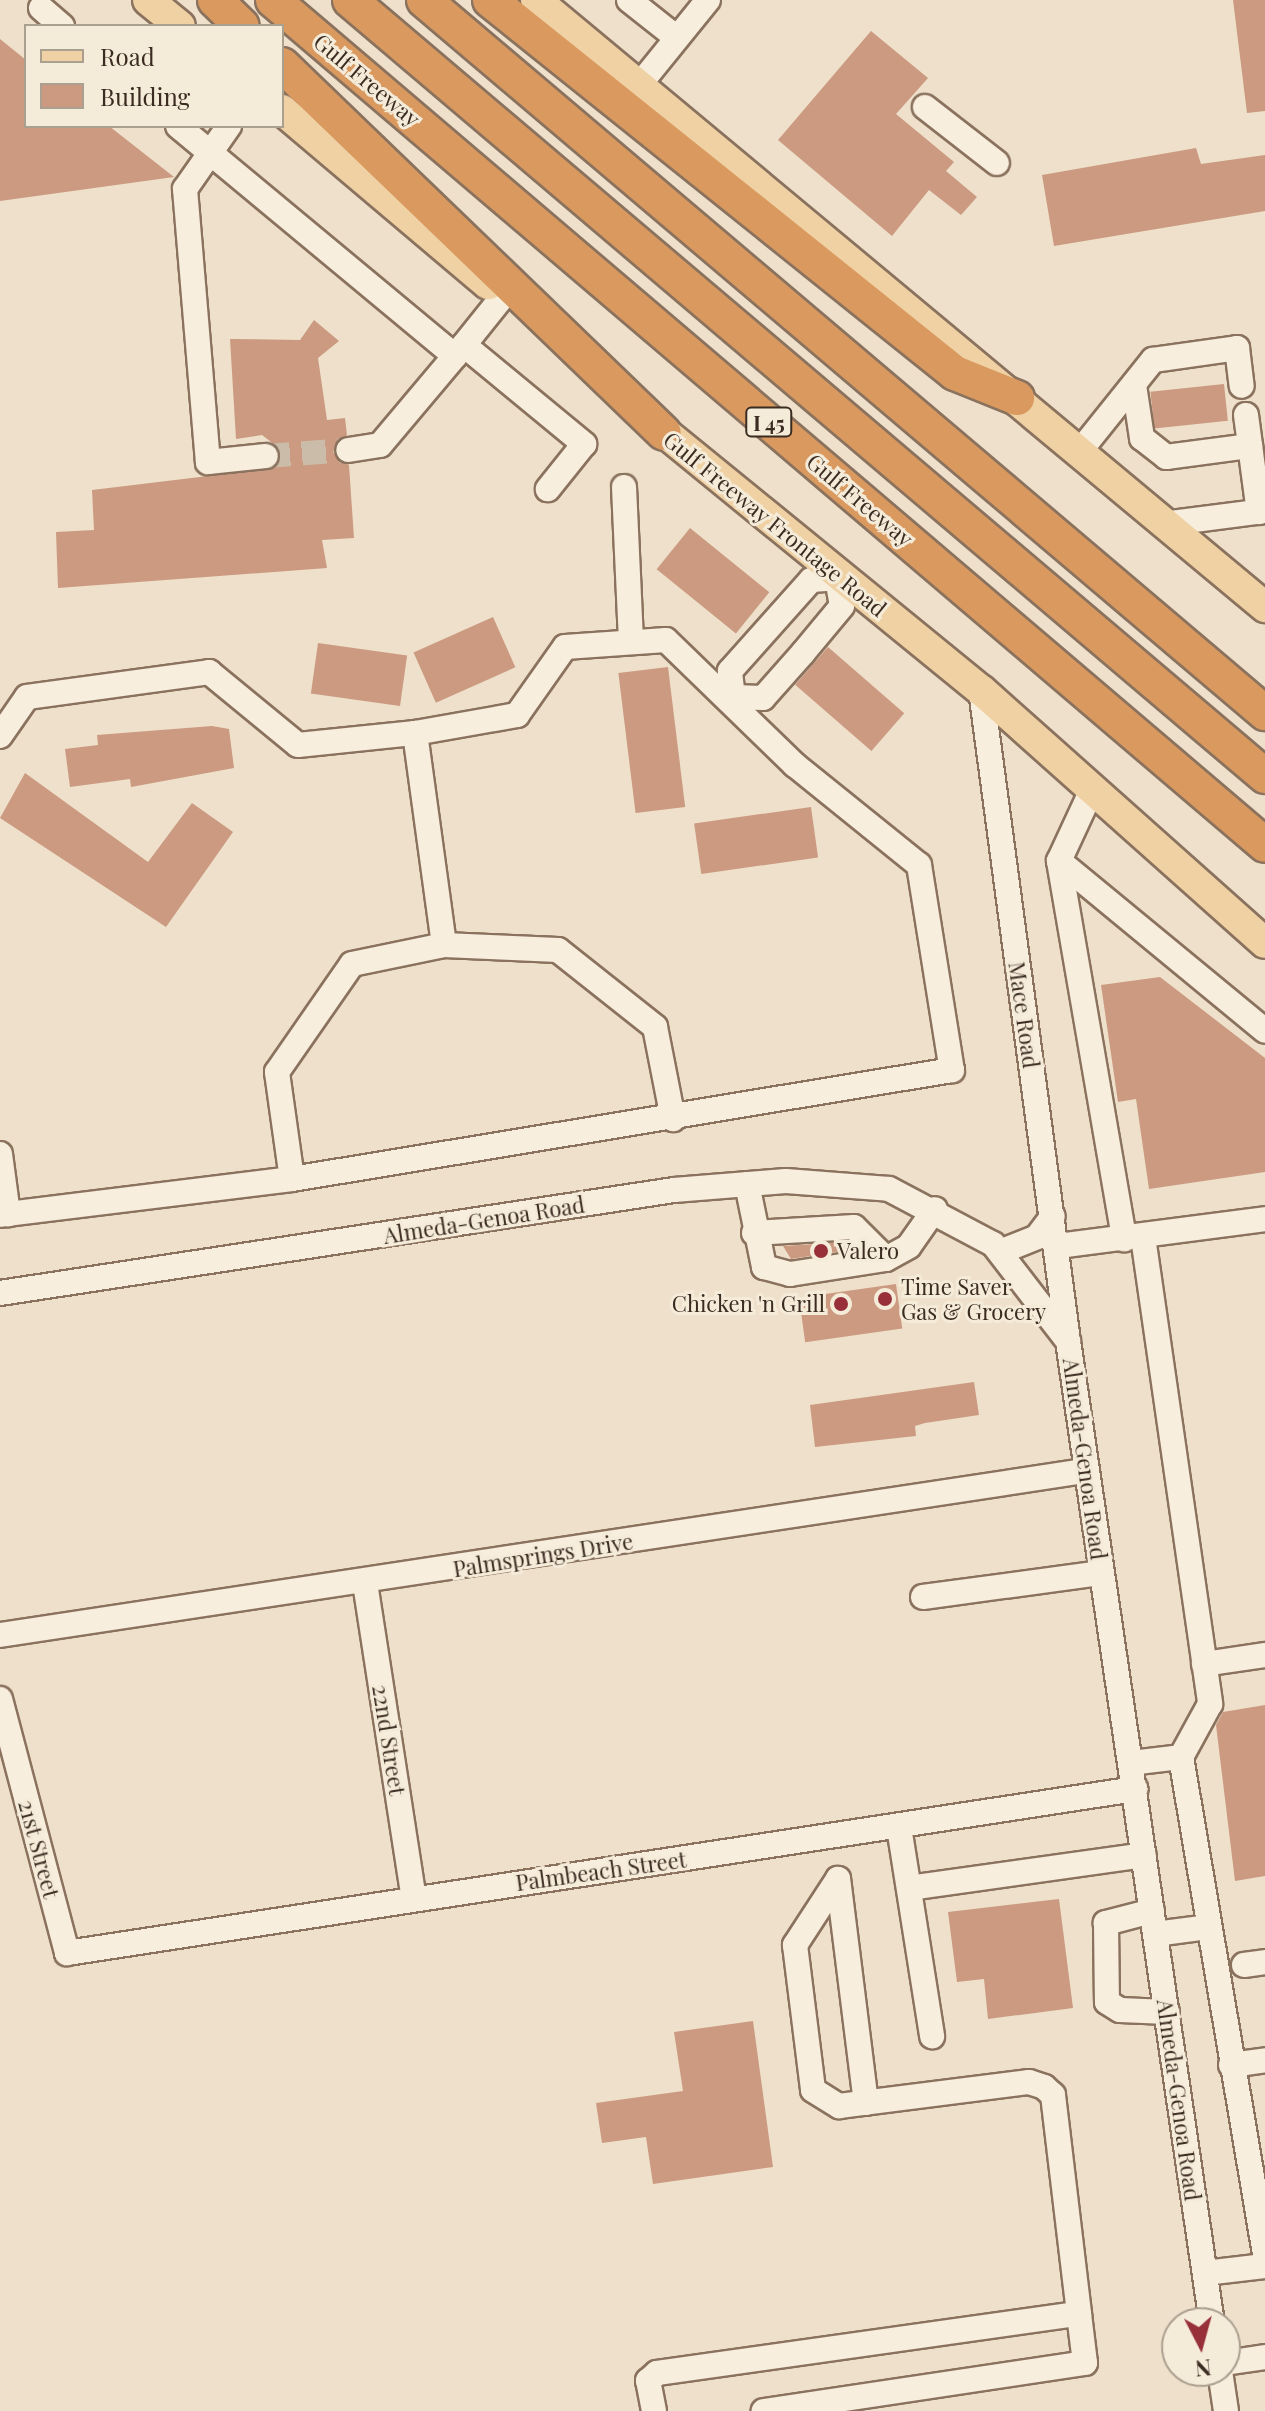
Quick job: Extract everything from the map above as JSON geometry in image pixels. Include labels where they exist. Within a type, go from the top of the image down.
[{"type":"highway","points":[[215,0],[240,24]]},
{"type":"highway","name":"Gulf Freeway","points":[[273,0],[1265,845]]},
{"type":"highway","name":"I 45","points":[[350,0],[1265,776]]},
{"type":"highway","points":[[424,0],[1265,713]]},
{"type":"highway","points":[[490,0],[955,373],[1017,398]]},
{"type":"highway","points":[[284,67],[664,433]]},
{"type":"main road","points":[[148,0],[178,24]]},
{"type":"main road","points":[[536,0],[1171,523],[1265,607]]},
{"type":"main road","name":"Gulf Freeway Frontage Road","points":[[284,112],[837,578],[981,690],[1091,792],[1265,943]]},
{"type":"street","points":[[640,84],[708,0]]},
{"type":"street","points":[[635,2],[677,38]]},
{"type":"street","points":[[41,8],[60,24]]},
{"type":"street","points":[[925,107],[997,163]]},
{"type":"street","points":[[180,128],[459,350],[584,444],[548,489]]},
{"type":"street","points":[[228,128],[185,189],[208,462],[266,456]]},
{"type":"street","points":[[348,450],[380,445],[503,296]]},
{"type":"street","points":[[1080,451],[1153,360],[1237,348],[1242,386]]},
{"type":"street","points":[[1134,385],[1142,438],[1166,457],[1250,446]]},
{"type":"street","points":[[1171,523],[1262,511],[1246,415]]},
{"type":"street","points":[[624,487],[631,639]]},
{"type":"street","points":[[837,578],[842,606],[803,653],[763,698],[731,699],[730,671],[811,580],[837,578]]},
{"type":"street","points":[[0,736],[27,697],[209,672],[298,745],[415,733],[517,715],[565,647],[631,639],[666,640],[919,865],[952,1070],[673,1119],[292,1179],[4,1215],[0,1154]]},
{"type":"street","name":"Mace Road","points":[[981,690],[1058,1246],[1068,1341]]},
{"type":"street","points":[[415,733],[444,945]]},
{"type":"street","points":[[1091,792],[1059,861],[1134,1238],[1210,1704],[1181,1757],[1265,2254]]},
{"type":"street","points":[[1059,861],[1265,1030]]},
{"type":"street","points":[[292,1179],[277,1072],[352,964],[444,945],[558,950],[655,1027],[673,1119]]},
{"type":"street","name":"Almeda-Genoa Road","points":[[0,1293],[747,1184],[826,1179],[889,1189],[935,1209],[1000,1252],[1068,1341],[1210,2307]]},
{"type":"street","points":[[747,1184],[754,1233],[764,1267],[790,1274],[886,1259],[909,1246],[935,1209]]},
{"type":"street","points":[[1000,1252],[1037,1237],[1053,1216]]},
{"type":"street","points":[[1058,1246],[1265,1219]]},
{"type":"street","points":[[754,1233],[854,1227],[886,1259]]},
{"type":"street","name":"Palmsprings Drive","points":[[0,1635],[365,1583],[1085,1471]]},
{"type":"street","points":[[923,1597],[1101,1573]]},
{"type":"street","name":"22nd Street","points":[[365,1583],[414,1898]]},
{"type":"street","points":[[1204,1664],[1265,1655]]},
{"type":"street","name":"21st Street","points":[[0,1699],[67,1953]]},
{"type":"street","points":[[1131,1763],[1181,1757]]},
{"type":"street","name":"Palmbeach Street","points":[[67,1953],[1135,1789]]},
{"type":"street","points":[[899,1827],[932,2036]]},
{"type":"street","points":[[835,1837],[866,2103]]},
{"type":"street","points":[[909,1888],[1144,1855]]},
{"type":"street","points":[[764,2411],[1085,2363],[1053,2095],[1029,2082],[839,2106],[813,2090],[795,1945],[838,1879]]},
{"type":"street","points":[[1167,2012],[1120,2010],[1107,2002],[1101,1948],[1106,1923],[1154,1922],[1208,1927]]},
{"type":"street","points":[[1231,2065],[1265,2060]]},
{"type":"street","points":[[1205,2273],[1265,2266]]},
{"type":"street","points":[[654,2411],[648,2381],[671,2370],[1079,2314]]},
{"type":"street","points":[[1241,2361],[1265,2357]]},
{"type":"street","points":[[1222,2387],[1226,2411]]},
{"type":"building","points":[[1233,0],[1265,0],[1265,111],[1247,113]]},
{"type":"building","points":[[871,31],[928,78],[896,114],[954,162],[946,171],[977,197],[961,215],[929,190],[892,236],[778,140]]},
{"type":"building","points":[[0,39],[24,58],[24,128],[112,128],[174,177],[0,201]]},
{"type":"building","points":[[1196,148],[1201,164],[1265,155],[1265,211],[1054,246],[1042,175]]},
{"type":"building","points":[[314,320],[339,341],[318,358],[327,420],[345,418],[347,435],[333,452],[349,465],[354,538],[322,540],[327,568],[58,588],[56,532],[94,530],[92,490],[275,468],[279,448],[262,435],[236,439],[230,339],[300,340]]},
{"type":"building","points":[[1224,384],[1228,421],[1154,429],[1150,392]]},
{"type":"building","points":[[690,528],[769,592],[736,633],[657,569]]},
{"type":"building","points":[[493,617],[515,667],[436,703],[414,652]]},
{"type":"building","points":[[318,643],[407,656],[400,706],[311,694]]},
{"type":"building","points":[[828,647],[904,713],[871,751],[795,685]]},
{"type":"building","points":[[668,667],[685,807],[636,813],[618,673]]},
{"type":"building","points":[[212,726],[229,729],[234,768],[131,787],[130,779],[70,787],[65,749],[98,745],[97,735]]},
{"type":"building","points":[[25,773],[148,862],[192,803],[233,832],[166,927],[0,818]]},
{"type":"building","points":[[811,807],[818,858],[701,874],[694,823]]},
{"type":"building","points":[[1160,977],[1265,1058],[1265,1172],[1149,1189],[1136,1099],[1118,1102],[1101,985]]},
{"type":"building","points":[[848,1242],[855,1249],[791,1259],[783,1246]]},
{"type":"building","points":[[896,1284],[902,1329],[805,1342],[799,1298]]},
{"type":"building","points":[[974,1382],[979,1415],[915,1426],[916,1436],[815,1447],[810,1405]]},
{"type":"building","points":[[1265,1705],[1265,1876],[1235,1881],[1216,1725],[1223,1712]]},
{"type":"building","points":[[1059,1899],[1073,2008],[988,2019],[984,1979],[957,1982],[948,1912]]},
{"type":"building","points":[[753,2021],[773,2167],[653,2184],[646,2137],[602,2143],[596,2103],[683,2091],[674,2032]]},
{"type":"tunnel","points":[[266,456],[348,450]]},
{"type":"place","name":"Valero","points":[[821,1251]]},
{"type":"place","name":"Time Saver Gas & Grocery","points":[[885,1299]]},
{"type":"place","name":"Chicken 'n Grill","points":[[841,1304]]}]
